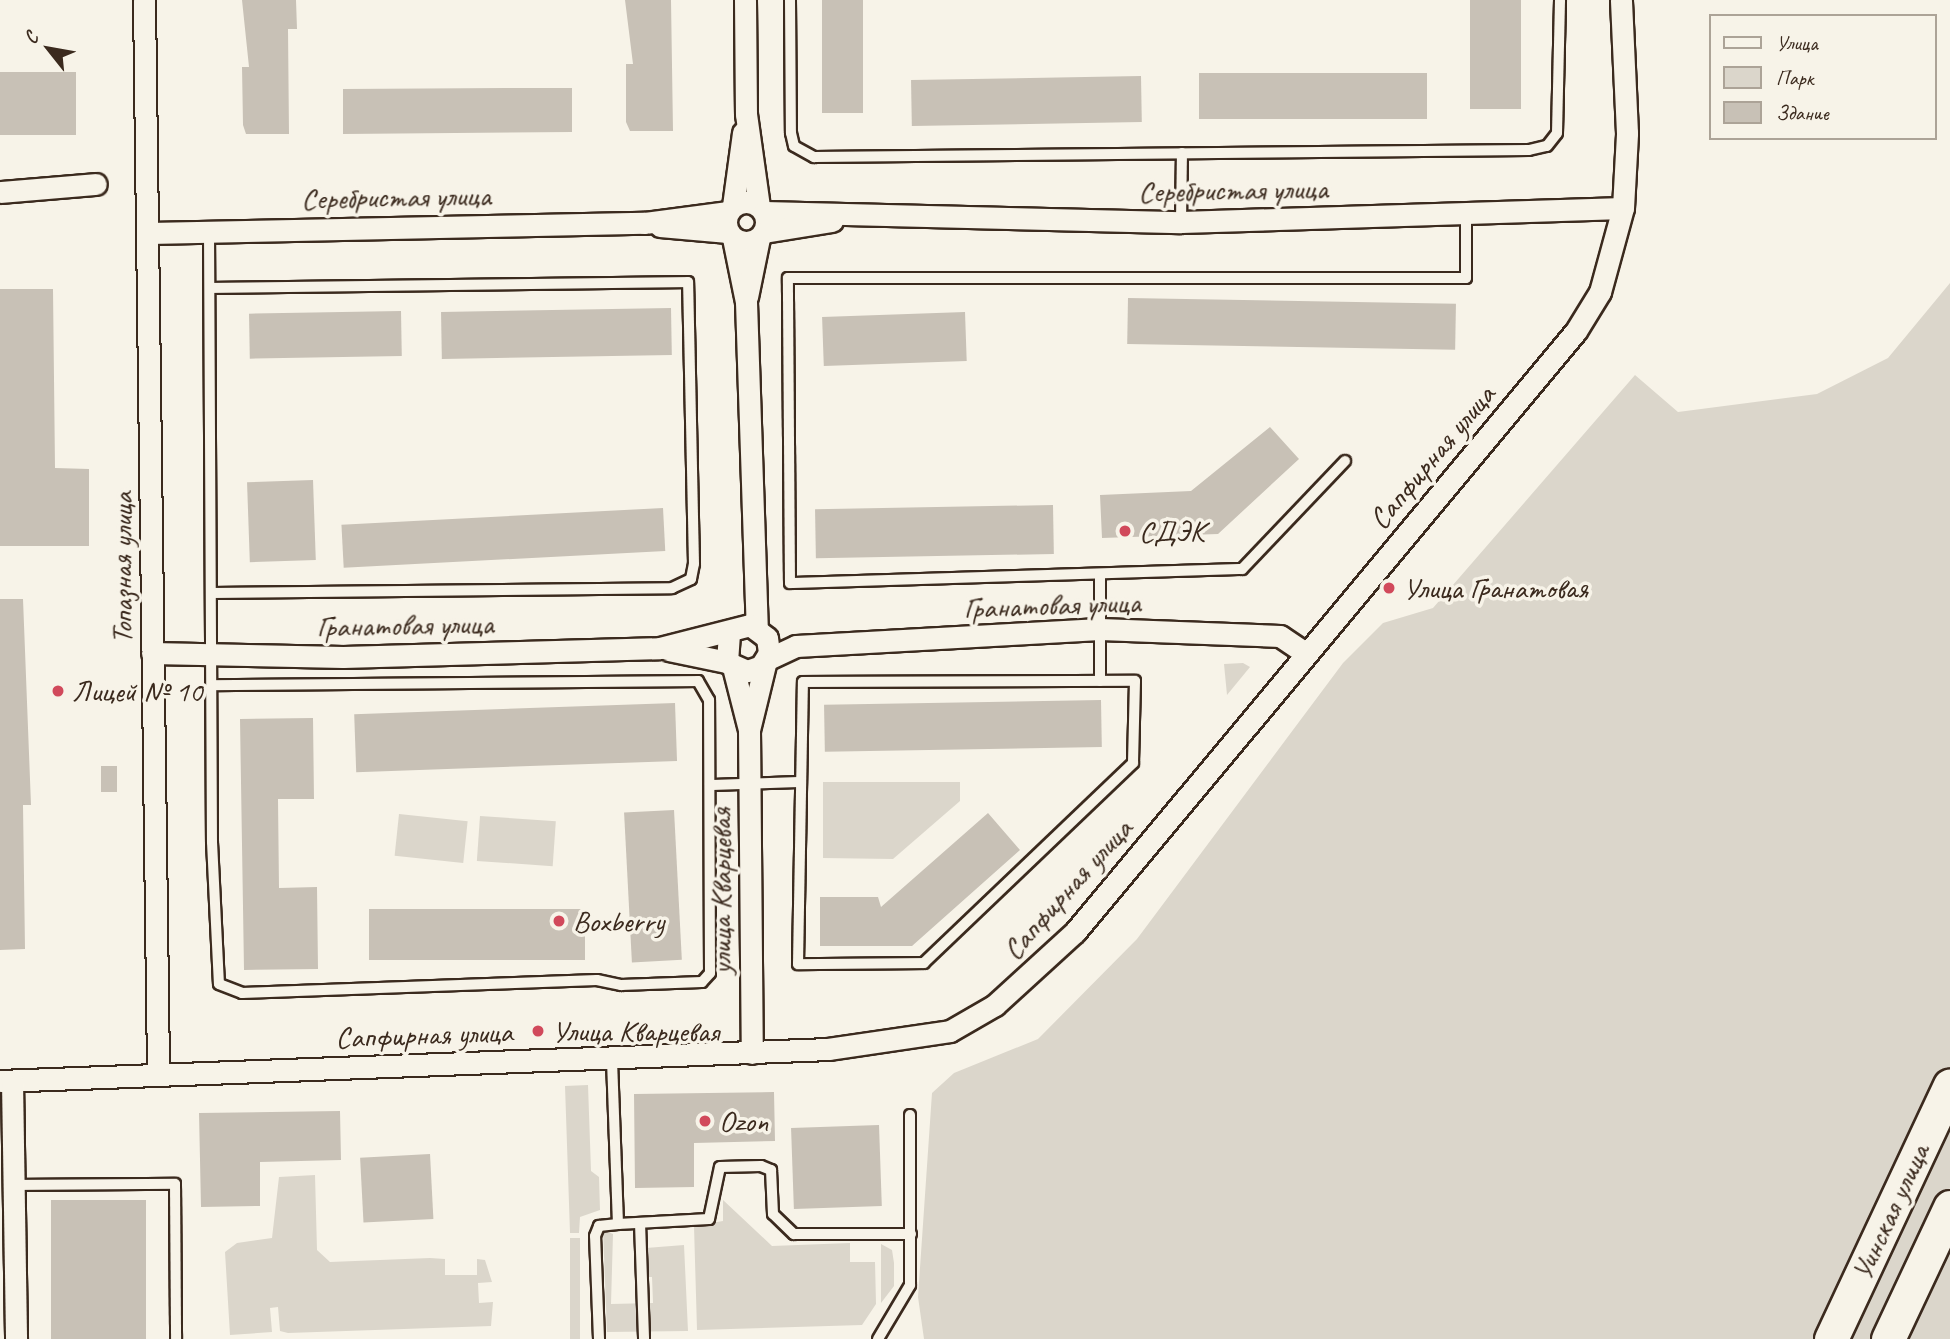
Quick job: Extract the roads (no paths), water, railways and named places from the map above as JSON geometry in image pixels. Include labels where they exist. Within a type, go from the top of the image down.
[{"type":"main road","name":"Уинская улица","points":[[1831,1339],[1950,1085]]},
{"type":"main road","name":"Уинская улица","points":[[1888,1339],[1950,1207]]},
{"type":"street","name":"Топазная улица","points":[[144,0],[158,1071]]},
{"type":"street","points":[[745,0],[746,114],[762,222],[746,302]]},
{"type":"street","name":"Сапфирная улица","points":[[6,1081],[158,1071],[752,1053],[902,1042],[950,1031],[995,1005],[1066,942],[1577,331],[1600,292],[1623,208],[1628,133],[1621,0]]},
{"type":"street","points":[[746,114],[730,222],[746,302],[751,584],[766,660],[749,730]]},
{"type":"street","points":[[0,192],[96,184]]},
{"type":"street","name":"Серебристая улица","points":[[762,222],[800,231],[844,218],[1181,222],[1623,208]]},
{"type":"street","name":"Серебристая улица","points":[[149,233],[730,222]]},
{"type":"street","points":[[730,222],[762,222]]},
{"type":"street","points":[[730,222],[762,222]]},
{"type":"street","points":[[749,730],[730,664],[732,631],[751,584]]},
{"type":"street","name":"Гранатовая улица","points":[[660,648],[755,670],[766,660],[796,646],[1100,629],[1280,636],[1305,653]]},
{"type":"street","name":"Гранатовая улица","points":[[152,653],[213,657],[660,648],[732,631],[760,630],[796,646]]},
{"type":"street","name":"улица Кварцевая","points":[[749,730],[752,1053]]},
{"type":"street","points":[[6,1081],[14,1185],[16,1339]]},
{"type":"lane","points":[[790,0],[791,134],[801,153],[1182,153],[1547,146],[1561,114],[1560,0]]},
{"type":"lane","points":[[1181,222],[1182,153]]},
{"type":"lane","points":[[1345,461],[1242,569],[1100,577],[790,583],[788,278],[1466,278],[1466,215]]},
{"type":"lane","points":[[209,230],[212,288],[212,685],[216,971],[229,991],[702,982],[712,959],[707,689],[688,679],[212,685]]},
{"type":"lane","points":[[212,288],[688,282],[694,564],[691,579],[672,588],[212,593]]},
{"type":"lane","points":[[1100,577],[1100,681]]},
{"type":"lane","points":[[1135,681],[1133,763],[924,963],[799,964],[800,782],[803,682],[1135,681]]},
{"type":"lane","points":[[710,785],[800,782]]},
{"type":"lane","points":[[612,1058],[618,1224]]},
{"type":"lane","points":[[878,1339],[908,1292],[911,1234],[909,1115]]},
{"type":"lane","points":[[599,1339],[595,1236],[600,1226],[709,1219],[720,1167],[761,1166],[771,1170],[773,1214],[794,1234],[911,1234]]},
{"type":"lane","points":[[14,1185],[175,1184],[176,1339]]},
{"type":"lane","points":[[640,1223],[644,1339]]},
{"type":"place","name":"СДЭК","points":[[1125,531]]},
{"type":"place","name":"Улица Гранатовая","points":[[1389,588]]},
{"type":"place","name":"Лицей № 10","points":[[58,691]]},
{"type":"place","name":"Boxberry","points":[[559,921]]},
{"type":"place","name":"Улица Кварцевая","points":[[538,1031]]},
{"type":"place","name":"Ozon","points":[[705,1121]]}]
